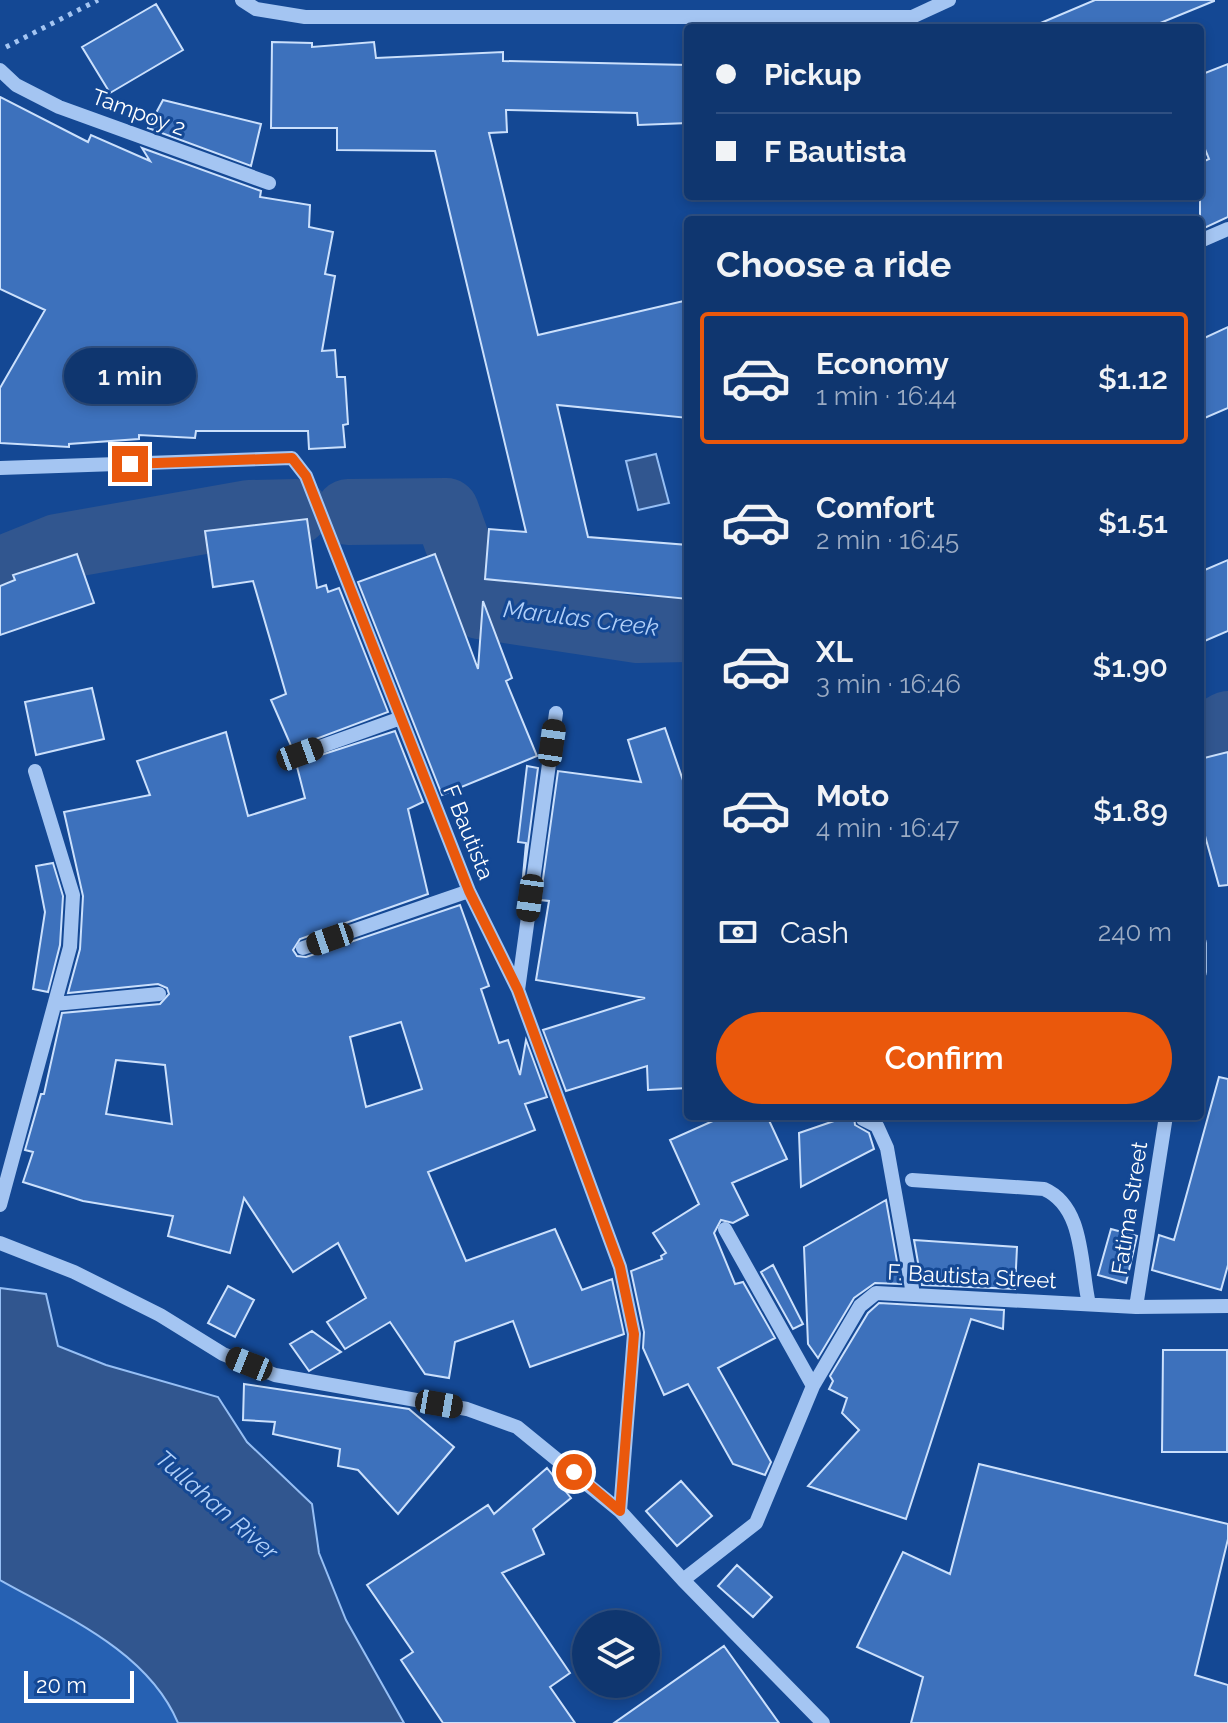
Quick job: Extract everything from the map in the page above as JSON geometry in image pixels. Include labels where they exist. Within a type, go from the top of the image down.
[{"type":"street","points":[[242,0],[256,9],[305,17],[912,17],[948,2]]},
{"type":"street","name":"Tampoy 2","points":[[0,70],[16,85],[59,107],[269,183]]},
{"type":"street","points":[[1204,239],[1228,229]]},
{"type":"street","name":"F Bautista","points":[[0,468],[292,458],[306,476],[469,891],[518,990],[620,1267],[634,1334],[620,1511]]},
{"type":"street","points":[[518,990],[556,713]]},
{"type":"street","points":[[300,754],[401,718]]},
{"type":"street","points":[[0,1205],[70,947],[73,895],[35,771]]},
{"type":"street","points":[[303,948],[469,891]]},
{"type":"street","points":[[55,1004],[159,994]]},
{"type":"street","points":[[865,1120],[877,1126],[887,1148],[913,1294]]},
{"type":"street","name":"Fatima Street","points":[[1136,1307],[1165,1120]]},
{"type":"street","points":[[912,1180],[1044,1189],[1056,1194],[1066,1203],[1073,1222],[1089,1304]]},
{"type":"street","points":[[725,1229],[813,1386]]},
{"type":"street","points":[[0,1243],[74,1272],[160,1315],[223,1354],[275,1375],[467,1409],[517,1427],[620,1511],[823,1723]]},
{"type":"street","name":"F. Bautista Street","points":[[683,1580],[756,1523],[813,1386],[860,1306],[876,1293],[1136,1307],[1228,1306]]},
{"type":"path","points":[[0,50],[98,0]]},
{"type":"shaded area","points":[[0,1580],[77,1622],[125,1656],[147,1675],[178,1723],[0,1723]]},
{"type":"water","points":[[656,454],[669,503],[638,510],[626,461]]},
{"type":"water","name":"Tullahan River","points":[[0,1288],[46,1294],[58,1346],[106,1365],[218,1397],[247,1442],[312,1504],[319,1553],[346,1620],[404,1723],[178,1723],[147,1675],[125,1656],[77,1622],[0,1580]]},
{"type":"building","points":[[1095,0],[1214,0],[1158,24],[1038,24]]},
{"type":"building","points":[[156,4],[183,50],[110,93],[82,47]]},
{"type":"building","points":[[272,42],[312,43],[312,47],[374,42],[376,58],[503,52],[503,61],[684,65],[684,123],[638,125],[637,113],[506,110],[507,132],[489,133],[538,335],[684,301],[684,418],[557,405],[588,537],[684,545],[684,599],[485,579],[489,529],[526,532],[435,151],[337,150],[337,128],[271,128]]},
{"type":"building","points":[[1228,64],[1228,217],[1204,228],[1200,200],[1204,200],[1204,161],[1209,159],[1204,147],[1204,73]]},
{"type":"building","points":[[0,97],[88,142],[91,135],[150,161],[142,148],[261,191],[260,197],[310,205],[309,227],[333,232],[325,274],[335,276],[322,351],[335,350],[337,377],[345,377],[348,424],[343,425],[345,447],[309,449],[308,431],[196,431],[195,438],[139,435],[139,439],[69,444],[69,447],[0,443],[0,388],[45,310],[0,289]]},
{"type":"building","points":[[163,100],[261,124],[251,166],[148,128]]},
{"type":"building","points":[[1228,327],[1228,408],[1204,418],[1204,338]]},
{"type":"building","points":[[307,519],[317,588],[326,585],[328,592],[339,588],[388,712],[292,748],[271,700],[286,694],[253,581],[213,587],[205,531]]},
{"type":"building","points":[[77,554],[94,603],[0,635],[0,586],[15,580],[13,575]]},
{"type":"building","points":[[435,554],[478,669],[483,601],[512,678],[506,681],[537,756],[442,795],[358,582]]},
{"type":"building","points":[[1228,560],[1228,631],[1204,641],[1204,570]]},
{"type":"building","points":[[92,688],[104,739],[36,755],[25,702]]},
{"type":"building","points":[[665,728],[684,783],[684,1088],[648,1090],[647,1066],[566,1091],[543,1030],[645,998],[536,980],[549,901],[540,900],[558,771],[641,782],[628,740]]},
{"type":"building","points":[[395,731],[423,802],[408,809],[428,894],[300,939],[293,950],[297,956],[306,957],[460,905],[489,986],[481,989],[499,1043],[508,1040],[520,1075],[526,1040],[547,1097],[525,1104],[535,1130],[428,1172],[466,1261],[555,1229],[582,1290],[612,1279],[624,1334],[530,1367],[513,1321],[455,1342],[449,1378],[425,1374],[390,1322],[345,1349],[327,1322],[366,1298],[338,1243],[293,1272],[244,1198],[230,1253],[168,1236],[173,1216],[83,1201],[23,1182],[33,1152],[25,1150],[41,1094],[44,1094],[62,1013],[160,1004],[169,994],[167,988],[158,984],[68,993],[80,949],[83,896],[64,812],[150,795],[137,761],[226,732],[248,816],[305,798],[296,763]],"holes":[[[401,1022],[422,1089],[366,1107],[350,1037]],[[116,1060],[165,1065],[172,1124],[106,1114]]]},
{"type":"building","points":[[1228,752],[1228,885],[1219,886],[1204,832],[1204,758]]},
{"type":"building","points":[[527,766],[538,768],[521,898],[526,843],[518,842]]},
{"type":"building","points":[[53,863],[63,896],[60,945],[48,992],[33,989],[45,912],[36,866]]},
{"type":"building","points":[[1219,1077],[1228,1079],[1228,1265],[1221,1290],[1152,1270],[1159,1235],[1174,1240]]},
{"type":"building","points":[[715,1120],[769,1120],[787,1159],[732,1183],[748,1215],[733,1223],[721,1220],[714,1233],[735,1284],[743,1282],[775,1338],[718,1368],[771,1462],[765,1475],[733,1464],[688,1384],[664,1395],[643,1348],[644,1332],[631,1271],[662,1259],[661,1256],[666,1253],[653,1233],[699,1204],[670,1140]]},
{"type":"building","points":[[837,1120],[854,1120],[855,1125],[869,1133],[874,1149],[801,1187],[799,1133]]},
{"type":"building","points":[[886,1200],[901,1284],[875,1283],[854,1298],[818,1358],[808,1344],[804,1247]]},
{"type":"building","points":[[1111,1229],[1137,1236],[1126,1283],[1098,1275]]},
{"type":"building","points":[[914,1240],[1017,1247],[1015,1289],[922,1285]]},
{"type":"building","points":[[773,1265],[803,1324],[793,1329],[761,1272]]},
{"type":"building","points":[[228,1286],[254,1300],[235,1337],[208,1323]]},
{"type":"building","points":[[879,1303],[1004,1310],[1003,1329],[971,1319],[906,1519],[808,1486],[859,1430],[842,1413],[847,1398],[829,1389],[833,1381],[830,1376],[868,1313]]},
{"type":"building","points":[[312,1331],[341,1352],[309,1371],[290,1344]]},
{"type":"building","points":[[1163,1350],[1227,1350],[1227,1452],[1162,1452]]},
{"type":"building","points":[[244,1384],[409,1409],[454,1447],[398,1514],[358,1470],[338,1466],[340,1449],[273,1434],[275,1422],[243,1420]]},
{"type":"building","points":[[979,1464],[1228,1524],[1228,1539],[1195,1675],[1228,1685],[1228,1723],[911,1723],[923,1677],[857,1647],[903,1552],[950,1574]]},
{"type":"building","points":[[547,1468],[571,1498],[533,1529],[544,1554],[502,1573],[570,1673],[550,1687],[575,1723],[443,1723],[401,1660],[413,1652],[367,1585],[488,1505],[494,1514]]},
{"type":"building","points":[[681,1481],[712,1516],[677,1546],[646,1511]]},
{"type":"building","points":[[737,1565],[772,1597],[753,1617],[718,1586]]},
{"type":"building","points":[[724,1646],[779,1723],[614,1723],[650,1698],[660,1698],[660,1691]]},
{"type":"waterway","name":"Marulas Creek","points":[[348,512],[446,511],[480,606],[638,630],[684,629]]},
{"type":"waterway","name":"Marulas Creek","points":[[0,570],[57,547],[249,513],[296,512]]},
{"type":"waterway","name":"Marulas Creek","points":[[1204,738],[1228,724]]},
{"type":"route","points":[[130,464],[292,458],[306,476],[469,891],[518,990],[620,1267],[634,1334],[620,1511],[574,1472]]}]
